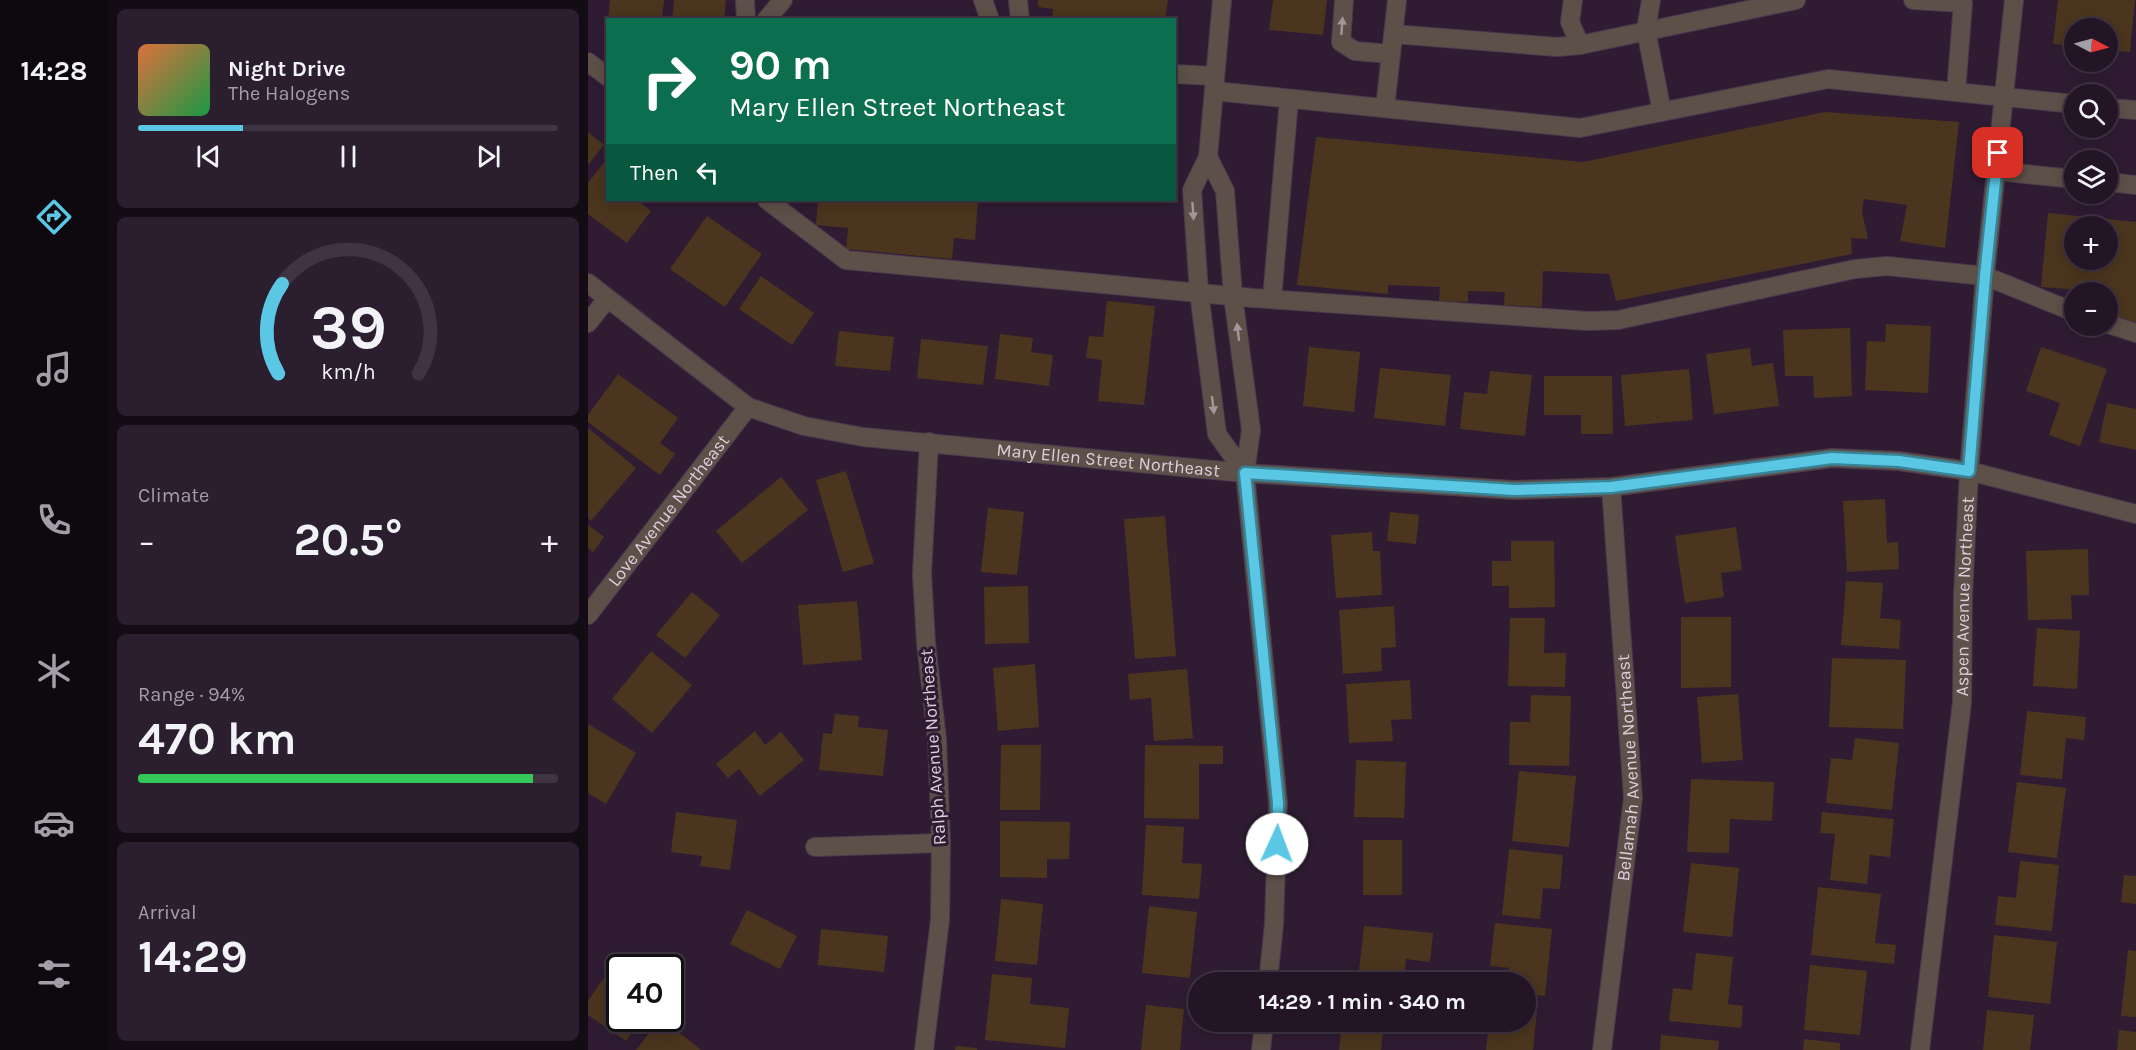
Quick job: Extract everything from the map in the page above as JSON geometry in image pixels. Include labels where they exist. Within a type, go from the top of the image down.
[{"type":"street","points":[[745,0],[746,18]]},
{"type":"street","points":[[768,18],[783,0]]},
{"type":"street","points":[[982,0],[989,18]]},
{"type":"street","points":[[1018,0],[1020,18]]},
{"type":"street","points":[[1222,0],[1208,157],[1192,190],[1199,292],[1217,434],[1245,473]]},
{"type":"street","points":[[1344,0],[1341,42],[1355,51],[1390,54]]},
{"type":"street","points":[[1385,108],[1396,0]]},
{"type":"street","points":[[1573,0],[1570,22],[1580,45]]},
{"type":"street","points":[[1651,0],[1646,30],[1662,112]]},
{"type":"street","points":[[1393,34],[1557,47],[1580,45],[1796,0]]},
{"type":"street","points":[[1913,0],[1963,3],[1956,92]]},
{"type":"street","name":"Aspen Avenue Northeast","points":[[1920,1050],[1962,702],[1963,595],[1969,471],[1985,276],[2014,0]]},
{"type":"street","points":[[588,62],[606,76]]},
{"type":"street","points":[[1176,74],[1289,99],[1580,128],[1828,79],[2064,103]]},
{"type":"street","points":[[1272,299],[1289,99]]},
{"type":"street","points":[[2118,109],[2136,110]]},
{"type":"street","points":[[1208,157],[1225,191],[1233,296],[1251,430],[1245,473],[1278,803],[1274,924],[1269,972]]},
{"type":"street","points":[[1996,171],[2064,178]]},
{"type":"street","points":[[2118,183],[2136,185]]},
{"type":"street","points":[[768,201],[846,260],[1233,296],[1588,321],[1618,320],[1855,269],[1887,266],[1985,276],[2064,308]]},
{"type":"street","name":"Mary Ellen Street Northeast","points":[[588,284],[748,407],[804,426],[863,437],[1245,473],[1514,490],[1611,487],[1832,458],[1899,461],[1969,471],[2136,513]]},
{"type":"street","points":[[588,323],[607,299]]},
{"type":"street","points":[[2118,327],[2136,333]]},
{"type":"street","name":"Love Avenue Northeast","points":[[588,615],[748,407]]},
{"type":"street","name":"Ralph Avenue Northeast","points":[[924,1050],[940,920],[941,843],[937,740],[926,643],[922,574],[929,442]]},
{"type":"street","name":"Bellamah Avenue Northeast","points":[[1602,1050],[1633,798],[1611,487]]},
{"type":"street","points":[[815,847],[941,843]]},
{"type":"street","points":[[1261,1050],[1263,1032]]},
{"type":"building","points":[[610,0],[664,0],[662,18],[608,18]]},
{"type":"building","points":[[674,0],[726,0],[724,18],[672,18]]},
{"type":"building","points":[[1038,0],[1168,0],[1165,18],[1052,18],[1053,9],[1038,7]]},
{"type":"building","points":[[1273,0],[1327,0],[1323,35],[1269,30]]},
{"type":"building","points":[[2058,0],[2135,0],[2130,52],[2118,51],[2118,18],[2064,18],[2064,45],[2053,44]]},
{"type":"building","points":[[1825,112],[1959,122],[1945,248],[1900,241],[1907,205],[1864,199],[1862,212],[1868,239],[1851,238],[1852,254],[1616,301],[1609,274],[1543,271],[1542,307],[1504,305],[1505,292],[1468,291],[1468,302],[1439,301],[1440,287],[1388,285],[1388,294],[1297,285],[1316,137],[1583,162]]},
{"type":"building","points":[[588,132],[604,145],[588,165]]},
{"type":"building","points":[[606,160],[606,201],[638,201],[651,211],[627,243],[588,214],[588,183]]},
{"type":"building","points":[[818,201],[978,201],[975,240],[954,238],[952,259],[846,249],[848,228],[816,225]]},
{"type":"building","points":[[2048,213],[2077,216],[2064,216],[2064,270],[2118,270],[2118,220],[2136,222],[2136,322],[2118,320],[2118,282],[2064,282],[2064,289],[2041,287]]},
{"type":"building","points":[[707,216],[762,254],[725,307],[670,269]]},
{"type":"building","points":[[761,276],[814,313],[792,345],[739,309]]},
{"type":"building","points":[[1107,301],[1155,306],[1144,405],[1098,401],[1102,360],[1086,358],[1089,336],[1103,337]]},
{"type":"building","points":[[1886,324],[1931,326],[1928,393],[1865,390],[1867,341],[1885,342]]},
{"type":"building","points":[[1850,328],[1852,396],[1814,398],[1813,376],[1785,376],[1783,330]]},
{"type":"building","points":[[839,331],[894,337],[890,371],[835,366]]},
{"type":"building","points":[[1000,334],[1033,338],[1031,352],[1053,355],[1049,386],[995,379]]},
{"type":"building","points":[[921,339],[988,346],[983,385],[917,378]]},
{"type":"building","points":[[1309,347],[1360,352],[1354,412],[1303,406]]},
{"type":"building","points":[[2041,347],[2107,369],[2080,446],[2049,435],[2060,403],[2026,391]]},
{"type":"building","points":[[1750,348],[1752,366],[1773,363],[1779,406],[1714,414],[1706,354]]},
{"type":"building","points":[[1380,368],[1451,375],[1445,426],[1374,418]]},
{"type":"building","points":[[1689,369],[1693,420],[1625,426],[1621,375]]},
{"type":"building","points":[[1490,371],[1532,375],[1525,436],[1460,429],[1464,392],[1487,394]]},
{"type":"building","points":[[618,374],[678,418],[660,443],[675,454],[660,475],[588,422],[588,415]]},
{"type":"building","points":[[1544,376],[1612,376],[1613,434],[1581,434],[1581,415],[1544,415]]},
{"type":"building","points":[[2107,403],[2136,409],[2136,450],[2099,442]]},
{"type":"building","points":[[588,428],[636,468],[591,521],[588,518]]},
{"type":"building","points":[[846,471],[874,563],[843,572],[816,480]]},
{"type":"building","points":[[781,477],[808,510],[742,563],[716,531]]},
{"type":"building","points":[[1885,499],[1887,543],[1898,542],[1899,569],[1847,572],[1843,501]]},
{"type":"building","points":[[988,508],[1024,512],[1017,575],[981,572]]},
{"type":"building","points":[[1390,512],[1419,515],[1416,544],[1387,541]]},
{"type":"building","points":[[1165,516],[1176,656],[1135,659],[1124,519]]},
{"type":"building","points":[[588,525],[604,537],[593,552],[588,548]]},
{"type":"building","points":[[1736,527],[1742,570],[1721,573],[1724,597],[1685,603],[1675,536]]},
{"type":"building","points":[[1372,532],[1373,551],[1380,551],[1382,595],[1336,598],[1331,535]]},
{"type":"building","points":[[1511,541],[1554,541],[1555,607],[1509,608],[1509,586],[1492,586],[1492,561],[1511,561]]},
{"type":"building","points":[[2088,549],[2089,595],[2071,595],[2072,619],[2028,620],[2026,551]]},
{"type":"building","points":[[1846,581],[1883,583],[1880,618],[1901,620],[1899,649],[1841,645]]},
{"type":"building","points":[[1028,586],[1029,643],[985,644],[984,587]]},
{"type":"building","points":[[692,592],[720,615],[685,658],[656,635]]},
{"type":"building","points":[[857,601],[862,660],[803,665],[798,605]]},
{"type":"building","points":[[1394,606],[1396,647],[1381,648],[1382,671],[1343,674],[1339,610]]},
{"type":"building","points":[[1681,617],[1731,617],[1731,687],[1681,688]]},
{"type":"building","points":[[1510,618],[1545,618],[1544,653],[1566,653],[1565,687],[1508,686]]},
{"type":"building","points":[[2037,628],[2080,631],[2077,689],[2033,686]]},
{"type":"building","points":[[651,651],[692,685],[652,733],[612,699]]},
{"type":"building","points":[[1832,658],[1906,660],[1903,729],[1829,727]]},
{"type":"building","points":[[1035,664],[1039,727],[998,731],[993,668]]},
{"type":"building","points":[[1187,669],[1193,738],[1154,741],[1151,698],[1130,700],[1128,674]]},
{"type":"building","points":[[1410,680],[1412,719],[1391,720],[1393,741],[1349,743],[1346,684]]},
{"type":"building","points":[[1738,694],[1743,760],[1702,763],[1697,697]]},
{"type":"building","points":[[1531,695],[1571,696],[1569,766],[1509,765],[1510,722],[1530,722]]},
{"type":"building","points":[[2027,711],[2086,717],[2084,740],[2066,738],[2062,779],[2020,775]]},
{"type":"building","points":[[835,714],[859,716],[858,727],[888,730],[883,776],[819,770],[823,733],[832,734]]},
{"type":"building","points":[[588,724],[636,753],[606,804],[588,793]]},
{"type":"building","points":[[755,731],[765,745],[781,732],[804,760],[760,796],[739,769],[728,778],[716,764]]},
{"type":"building","points":[[1855,738],[1899,743],[1892,810],[1826,803],[1831,758],[1852,760]]},
{"type":"building","points":[[1001,745],[1041,745],[1040,810],[1000,810]]},
{"type":"building","points":[[1145,745],[1223,746],[1223,764],[1199,764],[1199,819],[1144,818]]},
{"type":"building","points":[[1356,760],[1406,762],[1404,818],[1354,817]]},
{"type":"building","points":[[1519,771],[1576,776],[1569,847],[1512,841]]},
{"type":"building","points":[[1691,779],[1774,782],[1772,821],[1730,819],[1729,853],[1687,852]]},
{"type":"building","points":[[2017,782],[2066,788],[2057,858],[2008,852]]},
{"type":"building","points":[[676,812],[737,820],[730,870],[700,866],[702,856],[671,852]]},
{"type":"building","points":[[1822,812],[1894,819],[1890,857],[1870,855],[1867,884],[1830,880],[1835,834],[1820,833]]},
{"type":"building","points":[[1000,821],[1070,822],[1069,859],[1047,859],[1047,878],[1000,877]]},
{"type":"building","points":[[1146,825],[1184,827],[1182,863],[1202,864],[1199,899],[1142,895]]},
{"type":"building","points":[[1363,840],[1402,840],[1402,895],[1363,895]]},
{"type":"building","points":[[1509,849],[1563,855],[1560,889],[1543,888],[1540,919],[1502,915]]},
{"type":"building","points":[[2020,861],[2059,865],[2052,931],[1995,925],[1998,896],[2016,898]]},
{"type":"building","points":[[1691,863],[1739,868],[1732,937],[1683,932]]},
{"type":"building","points":[[2124,875],[2136,876],[2136,904],[2121,902]]},
{"type":"building","points":[[1818,887],[1881,894],[1875,943],[1896,945],[1894,964],[1811,955]]},
{"type":"building","points":[[1001,899],[1043,904],[1037,965],[995,961]]},
{"type":"building","points":[[1149,906],[1197,912],[1191,972],[1188,972],[1188,978],[1142,973]]},
{"type":"building","points":[[747,910],[797,936],[780,969],[730,944]]},
{"type":"building","points":[[1495,923],[1552,929],[1545,996],[1536,995],[1536,972],[1508,972],[1509,968],[1490,966]]},
{"type":"building","points":[[1364,926],[1433,933],[1430,962],[1406,959],[1405,972],[1359,972]]},
{"type":"building","points":[[821,929],[888,936],[884,972],[818,965]]},
{"type":"building","points":[[1994,935],[2057,942],[2050,1004],[1988,997]]},
{"type":"building","points":[[2128,950],[2136,951],[2136,1017],[2121,1016]]},
{"type":"building","points":[[1696,953],[1733,957],[1728,1004],[1743,1006],[1741,1028],[1669,1021],[1673,988],[1692,990]]},
{"type":"building","points":[[1810,965],[1867,971],[1860,1035],[1804,1030]]},
{"type":"building","points":[[992,974],[1032,978],[1030,1004],[1069,1008],[1065,1048],[985,1040]]},
{"type":"building","points":[[603,979],[606,981],[606,1027],[588,1015],[588,1001]]},
{"type":"building","points":[[1146,1005],[1184,1009],[1180,1050],[1141,1050]]},
{"type":"building","points":[[1987,1010],[2034,1015],[2030,1050],[1983,1050]]},
{"type":"building","points":[[2119,1030],[2136,1032],[2136,1050],[2117,1050]]},
{"type":"building","points":[[613,1032],[632,1032],[626,1041]]},
{"type":"building","points":[[650,1032],[678,1032],[701,1050],[636,1050]]},
{"type":"building","points":[[1341,1032],[1383,1032],[1381,1050],[1339,1050]]},
{"type":"building","points":[[1488,1032],[1535,1032],[1533,1050],[1486,1050]]},
{"type":"building","points":[[1661,1035],[1719,1041],[1718,1050],[1660,1050]]},
{"type":"building","points":[[1804,1039],[1840,1043],[1840,1050],[1803,1050]]},
{"type":"building","points":[[956,1046],[977,1048],[977,1050],[955,1050]]},
{"type":"route","points":[[1277,844],[1278,803],[1245,473],[1514,490],[1611,487],[1832,458],[1899,461],[1969,471],[1998,153]]}]
